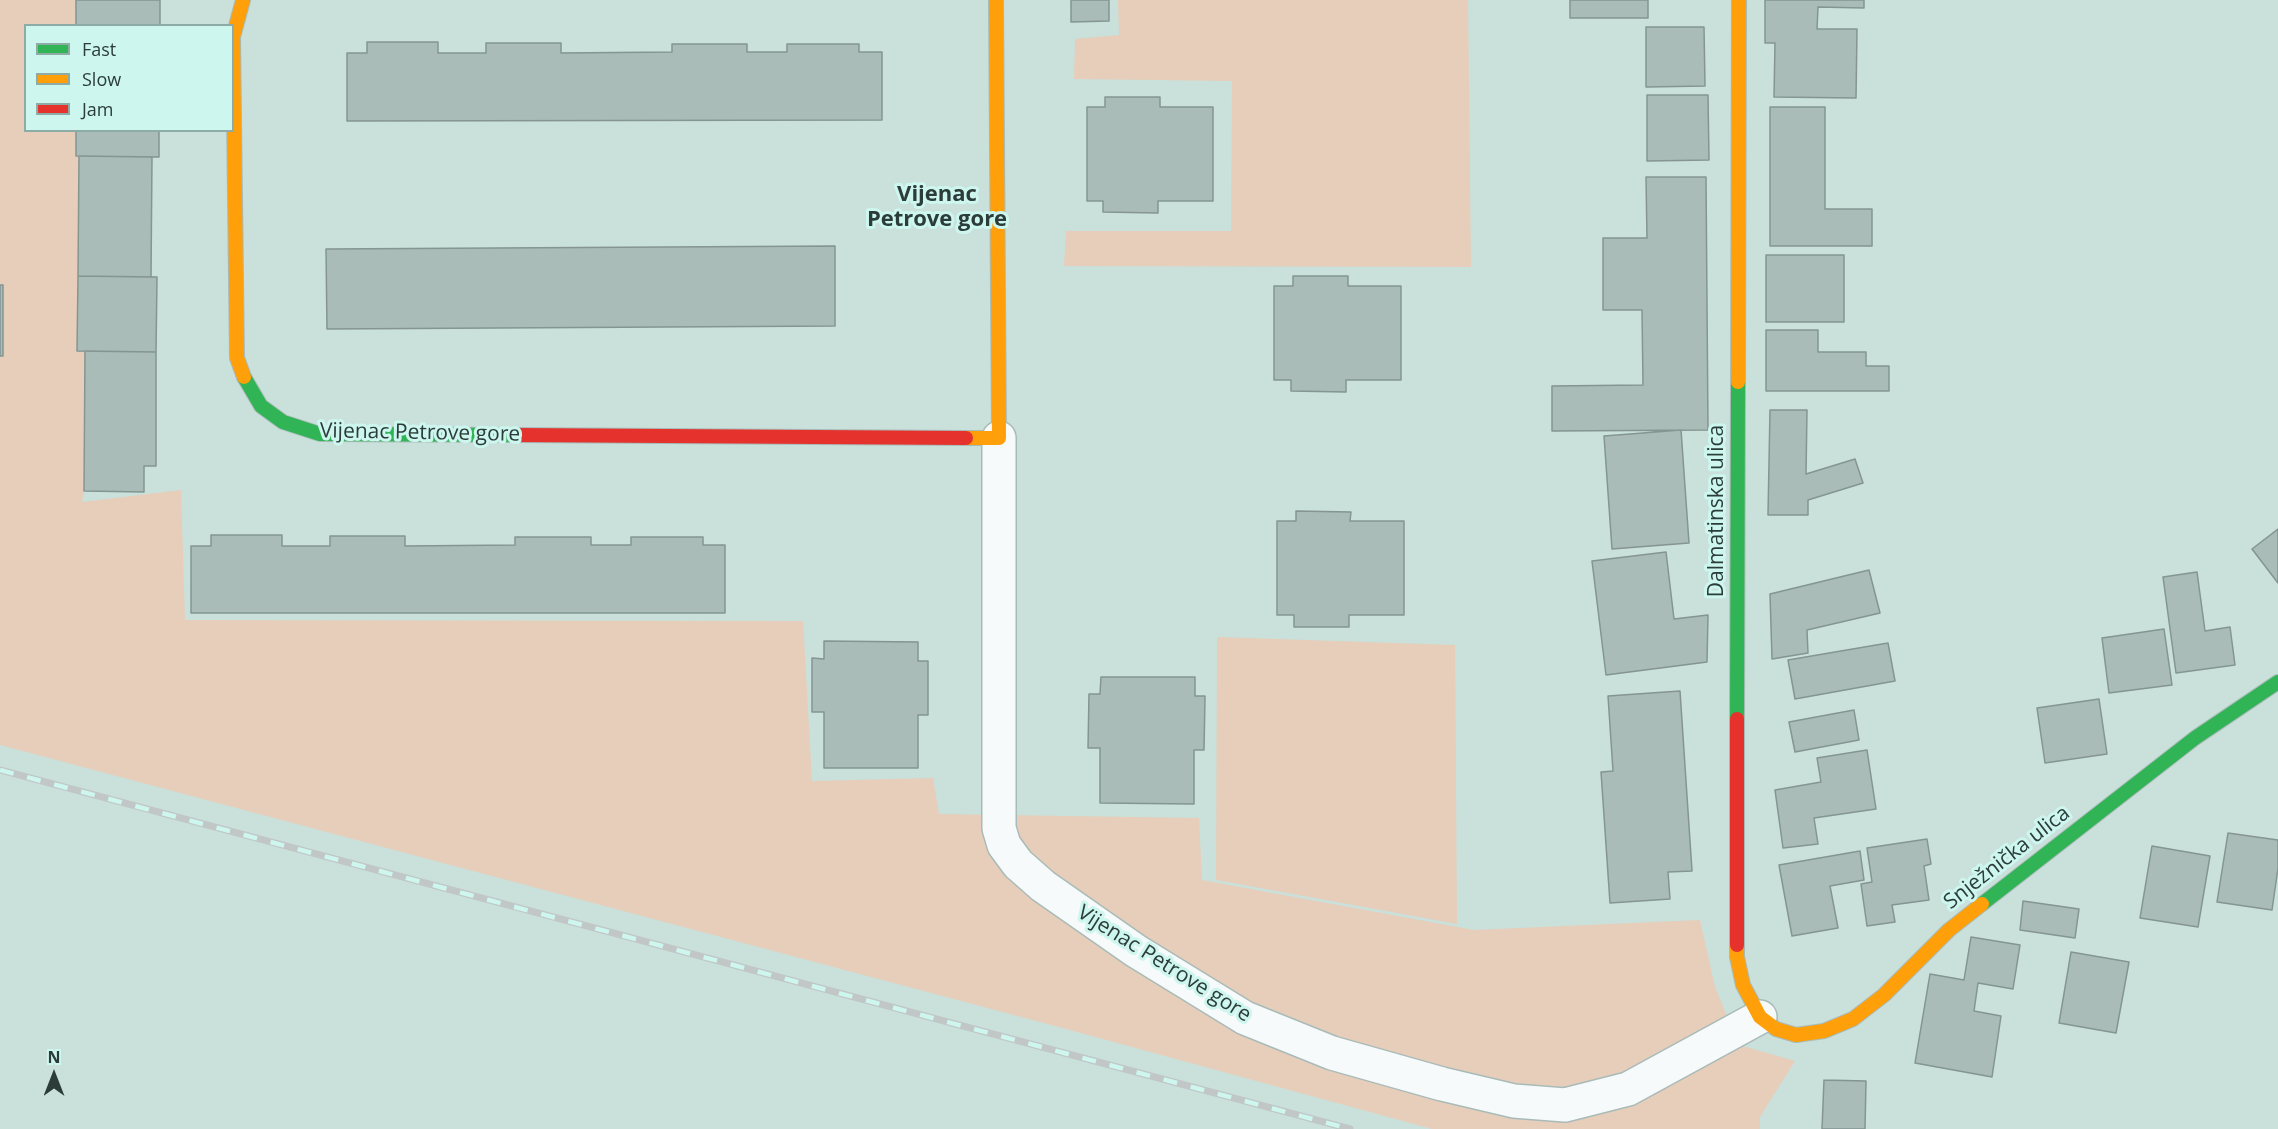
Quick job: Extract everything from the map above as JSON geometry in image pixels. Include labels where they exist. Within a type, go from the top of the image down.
[{"type":"street","name":"Vijenac Petrove gore","points":[[234,33],[243,0]]},
{"type":"street","name":"Vijenac Petrove gore","points":[[996,0],[999,828],[1004,845],[1018,864],[1043,886],[1136,951],[1245,1018],[1332,1053],[1442,1084],[1514,1101],[1565,1105],[1628,1089],[1761,1017]]},
{"type":"street","name":"Dalmatinska ulica","points":[[1738,0],[1737,957],[1743,985],[1751,1003],[1761,1017]]},
{"type":"street","name":"Vijenac Petrove gore","points":[[234,117],[237,358],[245,381],[261,406],[283,422],[320,434],[999,438]]},
{"type":"street","name":"Snježnička ulica","points":[[1761,1017],[1776,1029],[1796,1035],[1824,1031],[1853,1019],[1884,995],[1948,930],[2195,738],[2278,682]]},
{"type":"shaded area","points":[[0,0],[76,0],[76,24],[24,24],[24,132],[76,132],[76,156],[79,156],[77,351],[85,351],[82,502],[181,490],[185,620],[803,621],[812,781],[933,778],[939,814],[1199,818],[1202,880],[1474,930],[1700,920],[1715,987],[1739,1045],[1795,1061],[1760,1117],[1760,1129],[1432,1129],[1055,1026],[0,745]]},
{"type":"shaded area","points":[[1118,0],[1468,0],[1471,267],[1064,266],[1066,231],[1231,231],[1232,81],[1074,79],[1075,39],[1119,35]]},
{"type":"shaded area","points":[[1217,637],[1455,645],[1457,924],[1216,880]]},
{"type":"building","points":[[76,0],[160,0],[160,24],[76,24]]},
{"type":"building","points":[[1071,0],[1109,0],[1109,21],[1071,22]]},
{"type":"building","points":[[1570,0],[1648,0],[1648,18],[1570,18]]},
{"type":"building","points":[[1765,0],[1864,0],[1864,8],[1818,7],[1817,29],[1857,29],[1856,98],[1774,97],[1775,43],[1765,43]]},
{"type":"building","points":[[1646,27],[1704,27],[1705,86],[1646,87]]},
{"type":"building","points":[[367,42],[438,42],[438,53],[486,53],[486,43],[561,43],[561,53],[672,52],[672,44],[747,44],[747,52],[787,52],[787,44],[859,44],[859,52],[882,52],[882,120],[347,121],[347,53],[367,53]]},
{"type":"building","points":[[1647,95],[1708,95],[1709,160],[1647,161]]},
{"type":"building","points":[[1105,97],[1160,97],[1160,107],[1213,107],[1213,201],[1158,201],[1158,213],[1103,212],[1103,201],[1087,201],[1087,107],[1105,107]]},
{"type":"building","points":[[1770,107],[1825,107],[1825,209],[1872,209],[1872,246],[1770,246]]},
{"type":"building","points":[[76,132],[159,132],[159,157],[76,156]]},
{"type":"building","points":[[79,156],[152,157],[151,277],[78,276]]},
{"type":"building","points":[[1646,177],[1706,177],[1708,430],[1552,431],[1552,386],[1643,385],[1642,310],[1603,310],[1603,238],[1647,238]]},
{"type":"building","points":[[835,246],[835,326],[327,329],[326,249]]},
{"type":"building","points":[[1766,255],[1844,255],[1844,322],[1766,322]]},
{"type":"building","points":[[78,276],[157,277],[156,352],[77,351]]},
{"type":"building","points":[[1293,276],[1348,276],[1348,286],[1401,286],[1401,380],[1346,380],[1346,392],[1291,391],[1291,380],[1274,380],[1274,286],[1293,286]]},
{"type":"building","points":[[0,285],[3,285],[3,356],[0,356]]},
{"type":"building","points":[[1766,330],[1818,330],[1818,352],[1866,352],[1866,366],[1889,366],[1889,391],[1766,391]]},
{"type":"building","points":[[85,351],[156,352],[156,466],[144,466],[144,492],[84,491]]},
{"type":"building","points":[[1770,410],[1807,410],[1806,474],[1855,459],[1863,483],[1808,500],[1808,515],[1768,515]]},
{"type":"building","points":[[1681,430],[1689,543],[1612,549],[1604,436]]},
{"type":"building","points":[[1296,511],[1351,512],[1350,521],[1404,521],[1404,615],[1349,615],[1349,627],[1294,627],[1294,615],[1277,615],[1277,521],[1296,521]]},
{"type":"building","points":[[2278,529],[2278,583],[2252,549]]},
{"type":"building","points":[[211,535],[282,535],[282,546],[330,546],[330,536],[405,536],[405,546],[515,545],[515,537],[591,537],[591,545],[631,545],[631,537],[703,537],[703,545],[725,545],[725,613],[191,613],[191,546],[211,546]]},
{"type":"building","points":[[1666,552],[1674,619],[1708,615],[1707,662],[1606,675],[1592,561]]},
{"type":"building","points":[[1869,570],[1880,613],[1807,630],[1808,653],[1772,659],[1770,594]]},
{"type":"building","points":[[2197,572],[2205,631],[2230,627],[2235,665],[2176,673],[2163,577]]},
{"type":"building","points":[[2164,629],[2172,685],[2109,693],[2102,638]]},
{"type":"building","points":[[824,641],[918,642],[918,661],[928,661],[928,715],[918,715],[918,768],[824,768],[824,712],[812,712],[812,658],[824,659]]},
{"type":"building","points":[[1888,643],[1895,681],[1795,699],[1788,660]]},
{"type":"building","points":[[1101,677],[1195,677],[1195,696],[1205,696],[1204,750],[1194,750],[1194,804],[1100,803],[1100,748],[1088,748],[1089,694],[1100,694]]},
{"type":"building","points":[[1680,691],[1692,871],[1668,872],[1670,899],[1610,903],[1601,772],[1613,771],[1608,696]]},
{"type":"building","points":[[2099,699],[2107,754],[2045,763],[2037,708]]},
{"type":"building","points":[[1854,710],[1859,740],[1795,752],[1789,722]]},
{"type":"building","points":[[1867,750],[1876,809],[1814,818],[1818,844],[1783,848],[1775,790],[1821,782],[1817,758]]},
{"type":"building","points":[[2228,833],[2278,840],[2278,868],[2272,910],[2217,902]]},
{"type":"building","points":[[1927,839],[1931,864],[1924,866],[1929,900],[1892,905],[1895,922],[1867,926],[1861,884],[1872,882],[1867,848]]},
{"type":"building","points":[[2152,846],[2210,856],[2198,927],[2140,918]]},
{"type":"building","points":[[1860,851],[1864,880],[1830,886],[1838,928],[1792,936],[1779,865]]},
{"type":"building","points":[[2023,901],[2079,909],[2075,938],[2020,930]]},
{"type":"building","points":[[1971,937],[2020,945],[2013,989],[1978,983],[1974,1011],[2001,1016],[1992,1077],[1915,1063],[1930,974],[1964,980]]},
{"type":"building","points":[[2071,952],[2129,962],[2116,1033],[2059,1023]]},
{"type":"building","points":[[1824,1080],[1866,1081],[1865,1129],[1822,1129]]},
{"type":"railway","points":[[0,770],[1350,1129]]},
{"type":"traffic: fast","points":[[244,377],[261,406],[283,422],[320,434],[514,435]]},
{"type":"traffic: fast","points":[[1737,719],[1738,382]]},
{"type":"traffic: fast","points":[[1982,904],[2195,738],[2278,682]]},
{"type":"traffic: slow","points":[[234,33],[243,0]]},
{"type":"traffic: slow","points":[[966,438],[999,438],[996,0]]},
{"type":"traffic: slow","points":[[1738,382],[1739,0]]},
{"type":"traffic: slow","points":[[234,117],[237,358],[244,377]]},
{"type":"traffic: slow","points":[[1737,945],[1743,985],[1760,1017],[1776,1029],[1796,1035],[1824,1031],[1853,1019],[1884,995],[1949,930],[1982,904]]},
{"type":"traffic: jam","points":[[514,435],[966,438]]},
{"type":"traffic: jam","points":[[1737,719],[1737,945]]},
{"type":"district","name":"Vijenac Petrove gore","points":[[937,208]]}]
